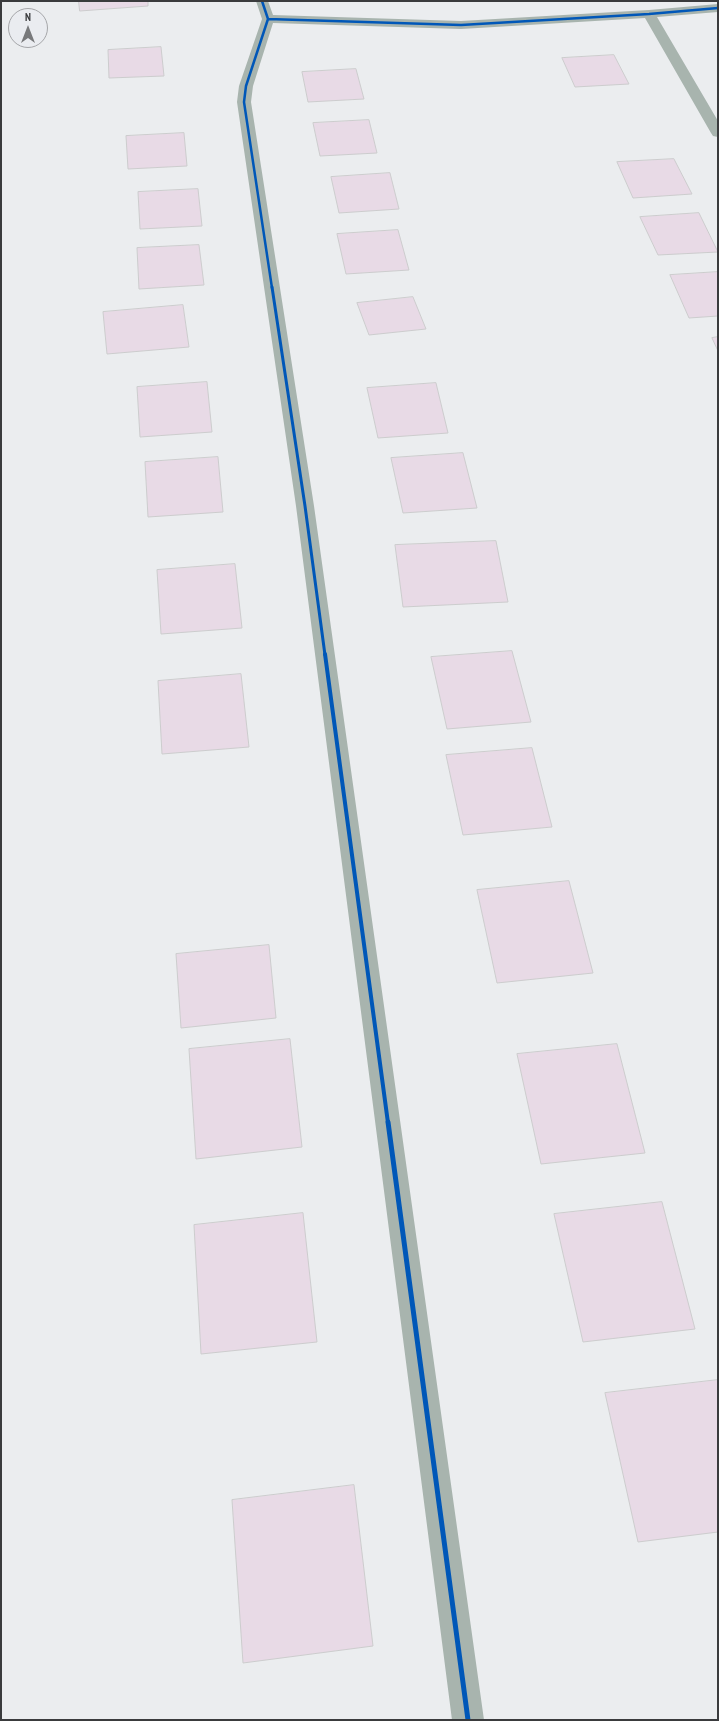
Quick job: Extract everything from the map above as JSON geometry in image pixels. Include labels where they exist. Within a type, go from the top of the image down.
[{"type":"street","points":[[468,1720],[306,514],[244,102],[246,86],[265,10],[461,25],[649,14],[718,8]]},
{"type":"street","points":[[649,14],[718,133]]},
{"type":"building","points":[[79,1],[148,1],[148,6],[80,11]]},
{"type":"building","points":[[161,47],[164,76],[109,78],[108,50]]},
{"type":"building","points":[[614,55],[629,84],[575,87],[562,58]]},
{"type":"building","points":[[356,69],[364,99],[308,102],[302,72]]},
{"type":"building","points":[[369,120],[377,153],[320,156],[313,123]]},
{"type":"building","points":[[184,133],[187,166],[128,169],[126,136]]},
{"type":"building","points":[[674,159],[692,194],[633,198],[617,162]]},
{"type":"building","points":[[390,173],[399,209],[339,213],[331,177]]},
{"type":"building","points":[[198,189],[202,226],[140,229],[138,192]]},
{"type":"building","points":[[699,213],[718,252],[658,255],[640,217]]},
{"type":"building","points":[[398,230],[409,270],[346,274],[337,234]]},
{"type":"building","points":[[199,245],[204,285],[139,289],[137,248]]},
{"type":"building","points":[[718,272],[718,316],[689,318],[670,275]]},
{"type":"building","points":[[413,297],[426,329],[369,335],[357,303]]},
{"type":"building","points":[[183,305],[189,347],[107,354],[103,312]]},
{"type":"building","points":[[718,337],[718,351],[712,338]]},
{"type":"building","points":[[207,382],[212,432],[140,437],[137,387]]},
{"type":"building","points":[[436,383],[448,433],[378,438],[367,388]]},
{"type":"building","points":[[463,453],[477,508],[403,513],[391,458]]},
{"type":"building","points":[[218,457],[223,512],[148,517],[145,462]]},
{"type":"building","points":[[496,541],[508,602],[403,607],[395,545]]},
{"type":"building","points":[[235,564],[242,628],[161,634],[157,570]]},
{"type":"building","points":[[512,651],[531,722],[447,729],[431,657]]},
{"type":"building","points":[[241,674],[249,747],[162,754],[158,681]]},
{"type":"building","points":[[532,748],[552,827],[463,835],[446,755]]},
{"type":"building","points":[[569,881],[593,973],[497,983],[477,890]]},
{"type":"building","points":[[269,945],[276,1018],[181,1028],[176,954]]},
{"type":"building","points":[[290,1039],[302,1147],[196,1159],[189,1049]]},
{"type":"building","points":[[617,1044],[645,1153],[541,1164],[517,1054]]},
{"type":"building","points":[[662,1202],[695,1329],[583,1342],[554,1214]]},
{"type":"building","points":[[303,1213],[317,1342],[201,1354],[194,1225]]},
{"type":"building","points":[[718,1380],[718,1532],[638,1542],[605,1393]]},
{"type":"building","points":[[354,1485],[373,1646],[243,1663],[232,1500]]},
{"type":"cycle path","points":[[262,1],[268,19],[246,86],[244,102],[305,506],[468,1720]]},
{"type":"cycle path","points":[[268,19],[461,25],[649,14],[718,8]]}]
